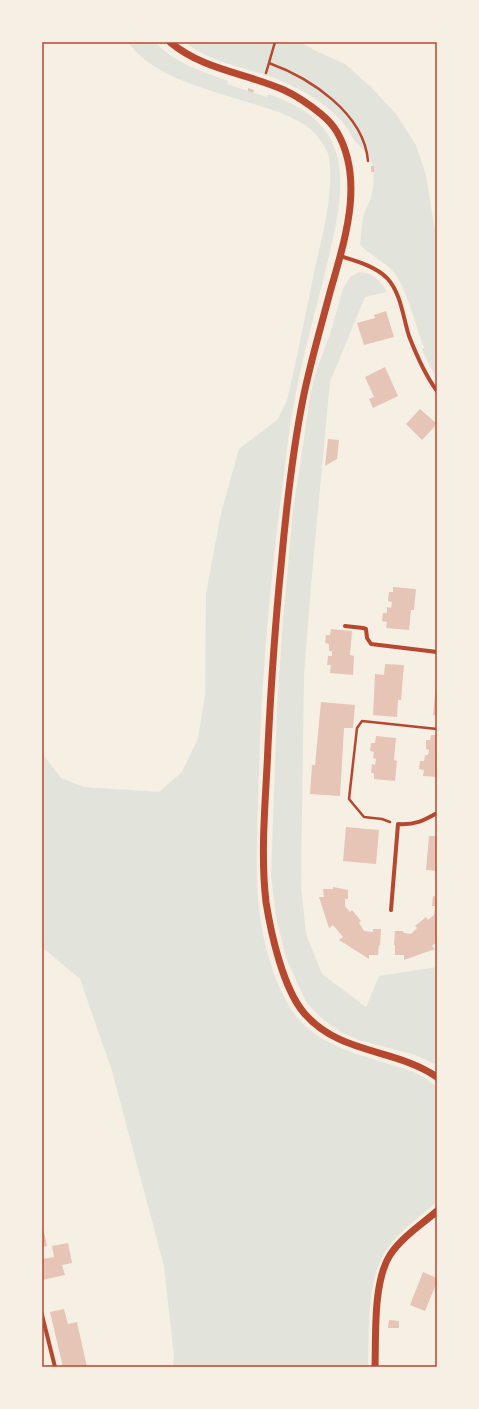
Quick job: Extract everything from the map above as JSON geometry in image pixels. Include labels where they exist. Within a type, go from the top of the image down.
[{"type":"street","points":[[170,42],[189,56],[224,71],[284,90],[313,107],[332,124],[344,145],[350,169],[351,192],[349,212],[340,256],[303,399],[286,510],[270,706],[264,844],[266,899],[279,960],[293,996],[311,1020],[332,1036],[417,1066],[437,1078]]},
{"type":"street","points":[[340,256],[362,263],[378,271],[388,279],[400,302],[409,336],[419,360],[437,391]]},
{"type":"street","points":[[345,626],[366,629],[367,638],[371,644],[437,652]]},
{"type":"street","points":[[391,910],[398,824],[411,825],[437,813]]},
{"type":"street","points":[[375,1367],[378,1295],[385,1265],[404,1238],[437,1211]]},
{"type":"street","points":[[42,1315],[55,1367]]},
{"type":"path","points":[[263,83],[275,42]]},
{"type":"path","points":[[269,63],[283,68],[315,86],[342,108],[359,130],[368,152],[368,160]]},
{"type":"path","points":[[398,824],[382,819],[364,817],[349,799],[357,728],[362,721],[437,729]]},
{"type":"shaded area","points":[[128,42],[155,42],[171,56],[189,66],[228,81],[227,84],[267,97],[269,94],[303,110],[321,125],[334,146],[338,159],[340,187],[338,214],[292,413],[276,541],[266,641],[260,740],[257,882],[258,899],[266,949],[282,992],[296,1016],[307,1028],[334,1045],[350,1052],[414,1072],[424,1077],[437,1087],[437,1201],[401,1233],[390,1245],[376,1272],[370,1303],[368,1367],[173,1367],[174,1356],[164,1266],[112,1071],[80,979],[42,947],[42,753],[61,778],[84,787],[159,792],[182,772],[198,738],[205,695],[206,594],[221,513],[239,449],[277,420],[287,401],[329,199],[329,157],[326,149],[309,128],[287,116],[261,106],[224,95],[171,76],[147,61]]},
{"type":"shaded area","points":[[185,42],[304,42],[304,44],[314,50],[345,64],[371,87],[396,114],[416,145],[426,175],[437,243],[437,380],[422,350],[424,348],[408,300],[400,282],[391,269],[368,252],[360,244],[363,217],[371,197],[374,178],[372,163],[368,156],[354,140],[338,117],[314,98],[277,79],[206,55]]},
{"type":"shaded area","points":[[359,272],[376,278],[387,292],[365,297],[330,382],[304,676],[301,886],[306,934],[322,974],[366,1007],[379,976],[437,967],[437,1065],[415,1055],[359,1040],[342,1033],[321,1018],[306,1002],[286,958],[276,917],[271,876],[277,707],[293,510],[310,395],[316,372],[330,334],[343,289],[350,277]]},
{"type":"building","points":[[248,88],[254,90],[253,93],[248,91]]},
{"type":"building","points":[[371,166],[374,166],[374,172],[371,172]]},
{"type":"building","points":[[386,311],[394,337],[364,345],[357,323],[375,318],[374,315]]},
{"type":"building","points":[[385,367],[398,396],[373,408],[369,399],[374,397],[365,377]]},
{"type":"building","points":[[420,409],[437,424],[422,440],[406,424]]},
{"type":"building","points":[[328,439],[339,440],[337,459],[325,466]]},
{"type":"building","points":[[393,587],[416,589],[414,610],[411,610],[409,630],[386,628],[387,622],[382,621],[383,613],[387,613],[387,607],[391,608],[392,602],[388,601],[389,592],[393,592]]},
{"type":"building","points":[[331,629],[352,631],[350,655],[354,656],[353,675],[330,673],[331,665],[327,665],[328,656],[332,656],[332,651],[329,651],[329,644],[325,643],[326,635],[330,635]]},
{"type":"building","points":[[385,664],[404,665],[401,700],[398,700],[397,717],[373,715],[375,674],[384,675]]},
{"type":"building","points":[[436,684],[437,715],[433,715]]},
{"type":"building","points":[[321,702],[355,705],[353,728],[344,728],[340,796],[310,794],[312,765],[315,765]]},
{"type":"building","points":[[431,735],[437,735],[437,777],[423,776],[424,770],[419,769],[420,761],[424,761],[425,755],[428,755],[429,750],[426,749],[426,740],[430,740]]},
{"type":"building","points":[[376,736],[396,738],[394,760],[397,761],[395,781],[374,779],[374,773],[371,773],[372,764],[375,765],[376,759],[373,758],[374,752],[370,751],[371,743],[375,743]]},
{"type":"building","points":[[346,827],[379,830],[376,864],[343,861]]},
{"type":"building","points":[[429,836],[437,836],[437,871],[426,870]]},
{"type":"building","points":[[333,887],[348,890],[348,899],[345,899],[345,906],[350,912],[352,910],[361,921],[359,923],[364,931],[373,932],[373,929],[381,929],[378,955],[369,955],[369,959],[339,940],[343,937],[333,925],[329,928],[319,897],[324,897],[323,889],[333,889]]},
{"type":"building","points":[[433,896],[437,897],[437,942],[432,946],[435,949],[404,960],[404,955],[395,955],[395,931],[403,931],[404,933],[411,934],[417,928],[415,926],[426,917],[428,920],[434,915],[435,906],[432,906]]},
{"type":"building","points":[[42,1223],[47,1246],[42,1247]]},
{"type":"building","points":[[68,1243],[72,1263],[62,1265],[65,1275],[42,1280],[42,1259],[54,1257],[52,1246]]},
{"type":"building","points":[[423,1272],[437,1278],[437,1282],[425,1311],[410,1305]]},
{"type":"building","points":[[64,1309],[68,1324],[77,1322],[87,1367],[63,1367],[50,1312]]},
{"type":"building","points":[[389,1320],[399,1321],[399,1328],[388,1328]]}]
